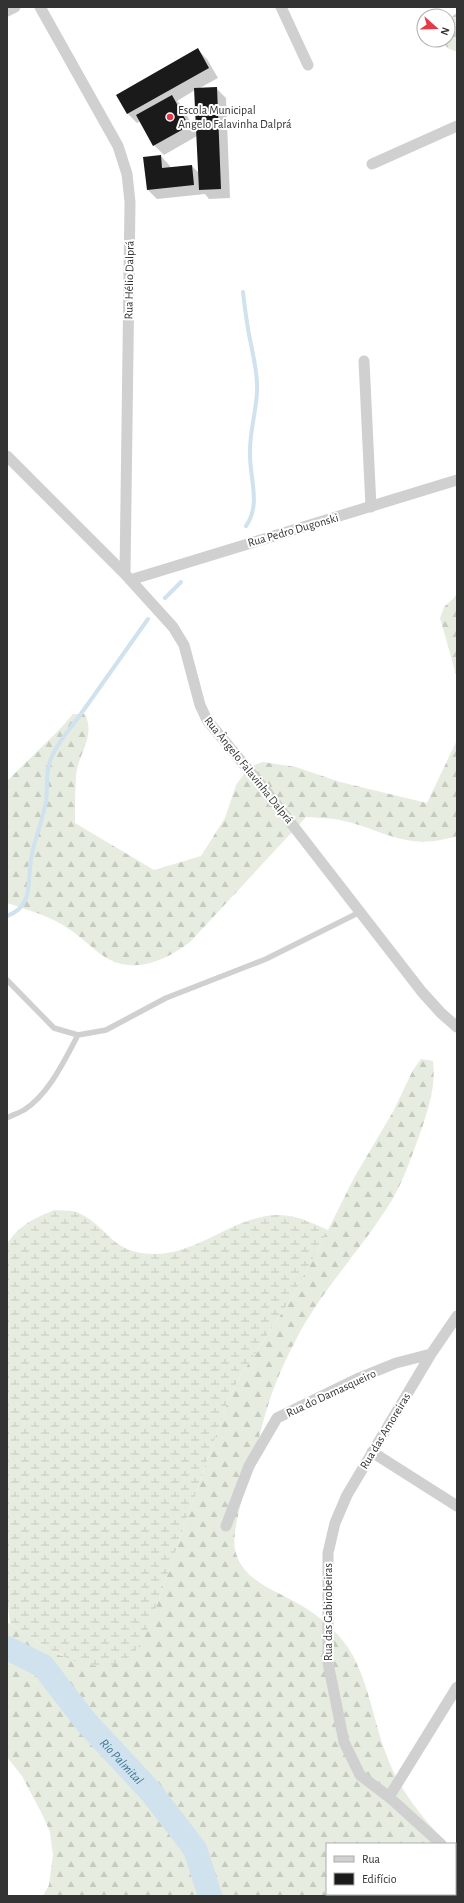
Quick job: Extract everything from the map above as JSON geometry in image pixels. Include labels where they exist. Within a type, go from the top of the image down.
[{"type":"street","points":[[7,11],[15,7]]},
{"type":"street","name":"Rua Hélio Dalprá","points":[[40,7],[118,146],[127,174],[130,202],[127,577]]},
{"type":"street","points":[[281,7],[308,65]]},
{"type":"street","points":[[372,164],[457,126]]},
{"type":"street","points":[[364,361],[371,507]]},
{"type":"street","name":"Rua Ângelo Falavinha Dalprá","points":[[7,456],[127,577],[173,627],[184,646],[200,705],[207,720],[267,792],[422,992],[441,1014],[457,1027]]},
{"type":"street","name":"Rua Pedro Dugonski","points":[[127,577],[371,507],[457,480]]},
{"type":"street","name":"Rua das Amoreiras","points":[[328,1553],[335,1523],[347,1495],[431,1354],[457,1316]]},
{"type":"street","name":"Rua do Damasqueiro","points":[[226,1526],[249,1466],[277,1418],[359,1378],[396,1363],[431,1354]]},
{"type":"street","points":[[372,1452],[457,1506]]},
{"type":"street","name":"Rua das Gabirobeiras","points":[[328,1553],[328,1663],[344,1742],[360,1775],[389,1797],[440,1843]]},
{"type":"street","points":[[389,1797],[457,1687]]},
{"type":"lane","points":[[7,980],[54,1028],[78,1035],[106,1030],[166,998],[266,959],[360,912]]},
{"type":"lane","points":[[7,1118],[24,1110],[39,1098],[61,1067],[78,1035]]},
{"type":"green space","points":[[457,13],[457,52],[447,48],[456,48]]},
{"type":"green space","points":[[457,595],[457,678],[440,618],[444,607]]},
{"type":"green space","points":[[73,714],[85,714],[89,730],[88,738],[77,768],[75,823],[154,870],[201,856],[225,818],[236,785],[249,767],[263,762],[296,767],[340,782],[427,803],[457,740],[457,836],[424,842],[410,841],[340,820],[306,817],[190,942],[170,955],[149,963],[127,965],[116,962],[100,954],[55,920],[7,903],[7,781],[59,730]]},
{"type":"green space","points":[[421,1059],[433,1061],[433,1087],[425,1120],[408,1165],[392,1200],[321,1298],[300,1332],[285,1361],[264,1419],[239,1510],[234,1542],[239,1562],[246,1571],[265,1586],[314,1614],[332,1629],[348,1647],[363,1678],[391,1767],[404,1791],[420,1814],[447,1843],[326,1843],[326,1895],[456,1895],[456,1852],[457,1896],[43,1896],[49,1885],[53,1855],[50,1832],[22,1776],[7,1757],[7,1624],[10,1623],[37,1642],[61,1656],[153,1616],[229,1398],[239,1378],[291,1299],[354,1178],[394,1110],[413,1070]]},
{"type":"green space","points":[[55,1210],[79,1213],[90,1219],[112,1240],[129,1250],[140,1253],[155,1254],[186,1248],[245,1222],[260,1217],[276,1215],[296,1217],[328,1230],[291,1299],[239,1378],[229,1398],[144,1638],[138,1648],[130,1656],[116,1664],[101,1666],[84,1664],[51,1650],[10,1623],[7,1598],[7,1245],[16,1232],[22,1227]]},
{"type":"building","points":[[198,48],[209,68],[127,114],[116,95]]},
{"type":"building","points":[[217,87],[221,189],[199,190],[194,88]]},
{"type":"building","points":[[172,95],[189,126],[153,146],[136,115]]},
{"type":"building","points":[[161,155],[162,168],[192,165],[194,185],[147,190],[143,157]]},
{"type":"waterway","points":[[243,292],[247,325],[257,379],[250,447],[250,464],[254,501],[253,509],[246,526]]},
{"type":"waterway","points":[[165,598],[181,582]]},
{"type":"waterway","points":[[7,916],[16,912],[22,906],[28,893],[31,859],[45,808],[48,773],[52,756],[62,738],[83,711],[148,619]]},
{"type":"waterway","name":"Rio Palmital","points":[[7,1648],[43,1666],[86,1722],[151,1792],[195,1849],[210,1896]]},
{"type":"place","name":"Escola Municipal Angelo Falavinha Dalprá","points":[[170,117]]}]
